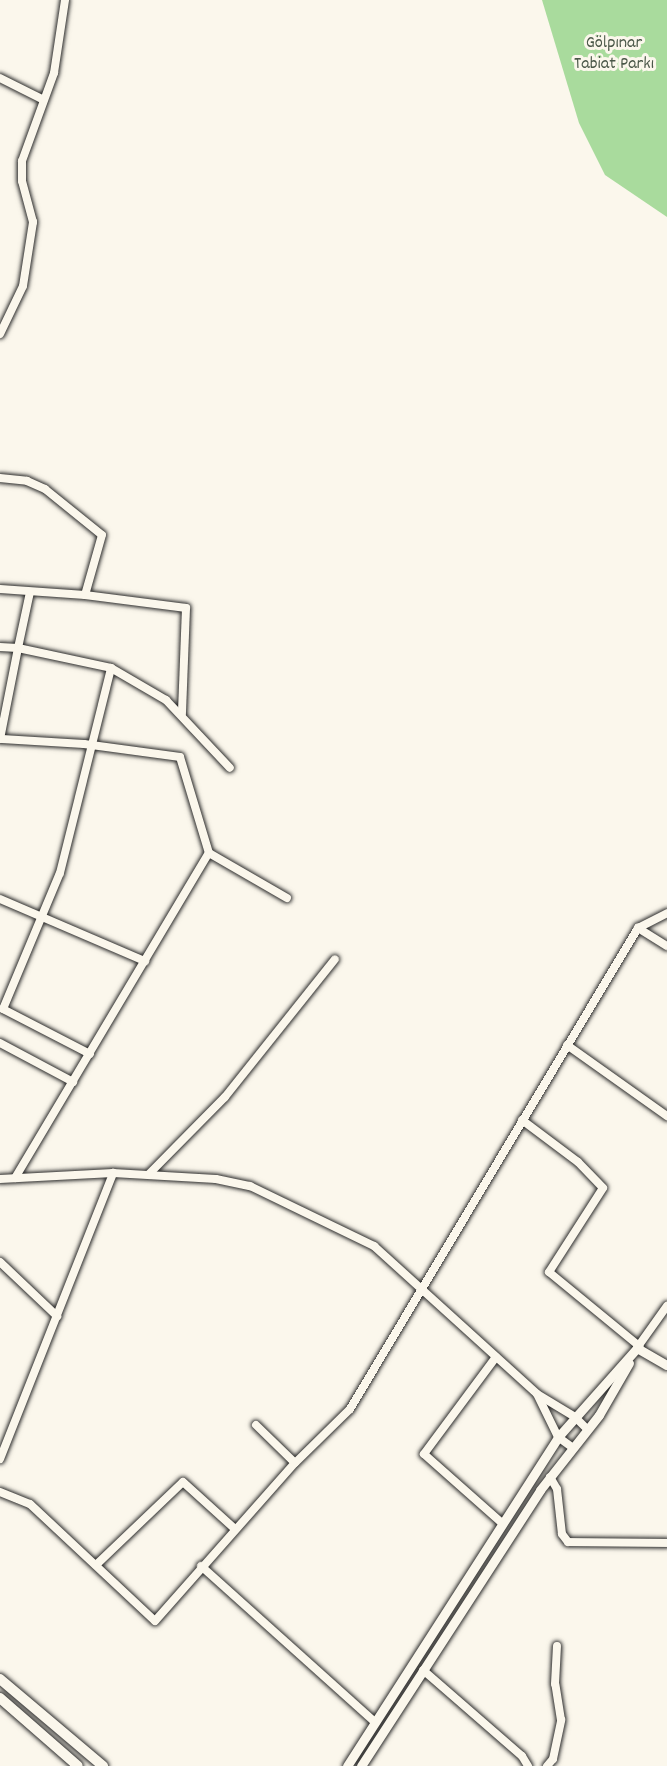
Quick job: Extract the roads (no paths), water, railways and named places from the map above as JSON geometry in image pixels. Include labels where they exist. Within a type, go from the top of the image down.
[{"type":"main road","points":[[0,1679],[103,1766]]},
{"type":"main road","points":[[0,1698],[78,1766]]},
{"type":"street","points":[[0,334],[23,286],[33,222],[22,181],[22,160],[42,99],[54,73],[65,0]]},
{"type":"street","points":[[0,78],[42,99]]},
{"type":"street","points":[[0,478],[27,481],[45,489],[101,533],[85,595]]},
{"type":"street","points":[[0,590],[85,595],[186,608],[182,714]]},
{"type":"street","points":[[30,592],[1,739],[90,744],[180,757],[209,853],[287,898]]},
{"type":"street","points":[[0,648],[18,648],[111,668],[182,714],[230,768]]},
{"type":"street","points":[[90,1054],[1,1010],[39,915],[60,873],[90,744],[111,668]]},
{"type":"street","points":[[15,1178],[209,853]]},
{"type":"street","points":[[0,899],[145,961]]},
{"type":"street","points":[[0,1492],[30,1504],[155,1621],[201,1566],[295,1462],[350,1409],[638,928],[667,913]]},
{"type":"street","points":[[638,928],[667,946]]},
{"type":"street","points":[[149,1174],[225,1097],[335,959]]},
{"type":"street","points":[[0,1043],[74,1082]]},
{"type":"street","points":[[567,1045],[667,1116]]},
{"type":"street","points":[[522,1120],[578,1162],[603,1188],[549,1272],[638,1347],[667,1365]]},
{"type":"street","points":[[0,1459],[113,1173]]},
{"type":"street","points":[[0,1179],[113,1173],[149,1174],[216,1179],[250,1186],[374,1246],[537,1394],[575,1417],[587,1429]]},
{"type":"street","points":[[0,1262],[57,1316]]},
{"type":"street","points":[[361,1766],[550,1477],[587,1429],[638,1347],[667,1306]]},
{"type":"street","points":[[347,1766],[558,1437],[638,1347]]},
{"type":"street","points":[[496,1358],[424,1454],[502,1523]]},
{"type":"street","points":[[537,1394],[558,1437],[572,1447]]},
{"type":"street","points":[[256,1425],[295,1462]]},
{"type":"street","points":[[550,1477],[557,1489],[562,1534],[568,1542],[667,1543]]},
{"type":"street","points":[[96,1565],[183,1482],[235,1529]]},
{"type":"street","points":[[201,1566],[375,1722]]},
{"type":"street","points":[[547,1766],[553,1759],[561,1720],[555,1684],[557,1646]]},
{"type":"street","points":[[423,1671],[522,1756],[528,1766]]},
{"type":"park label","name":"Gölpınar Tabiat Parkı","points":[[614,55]]}]
